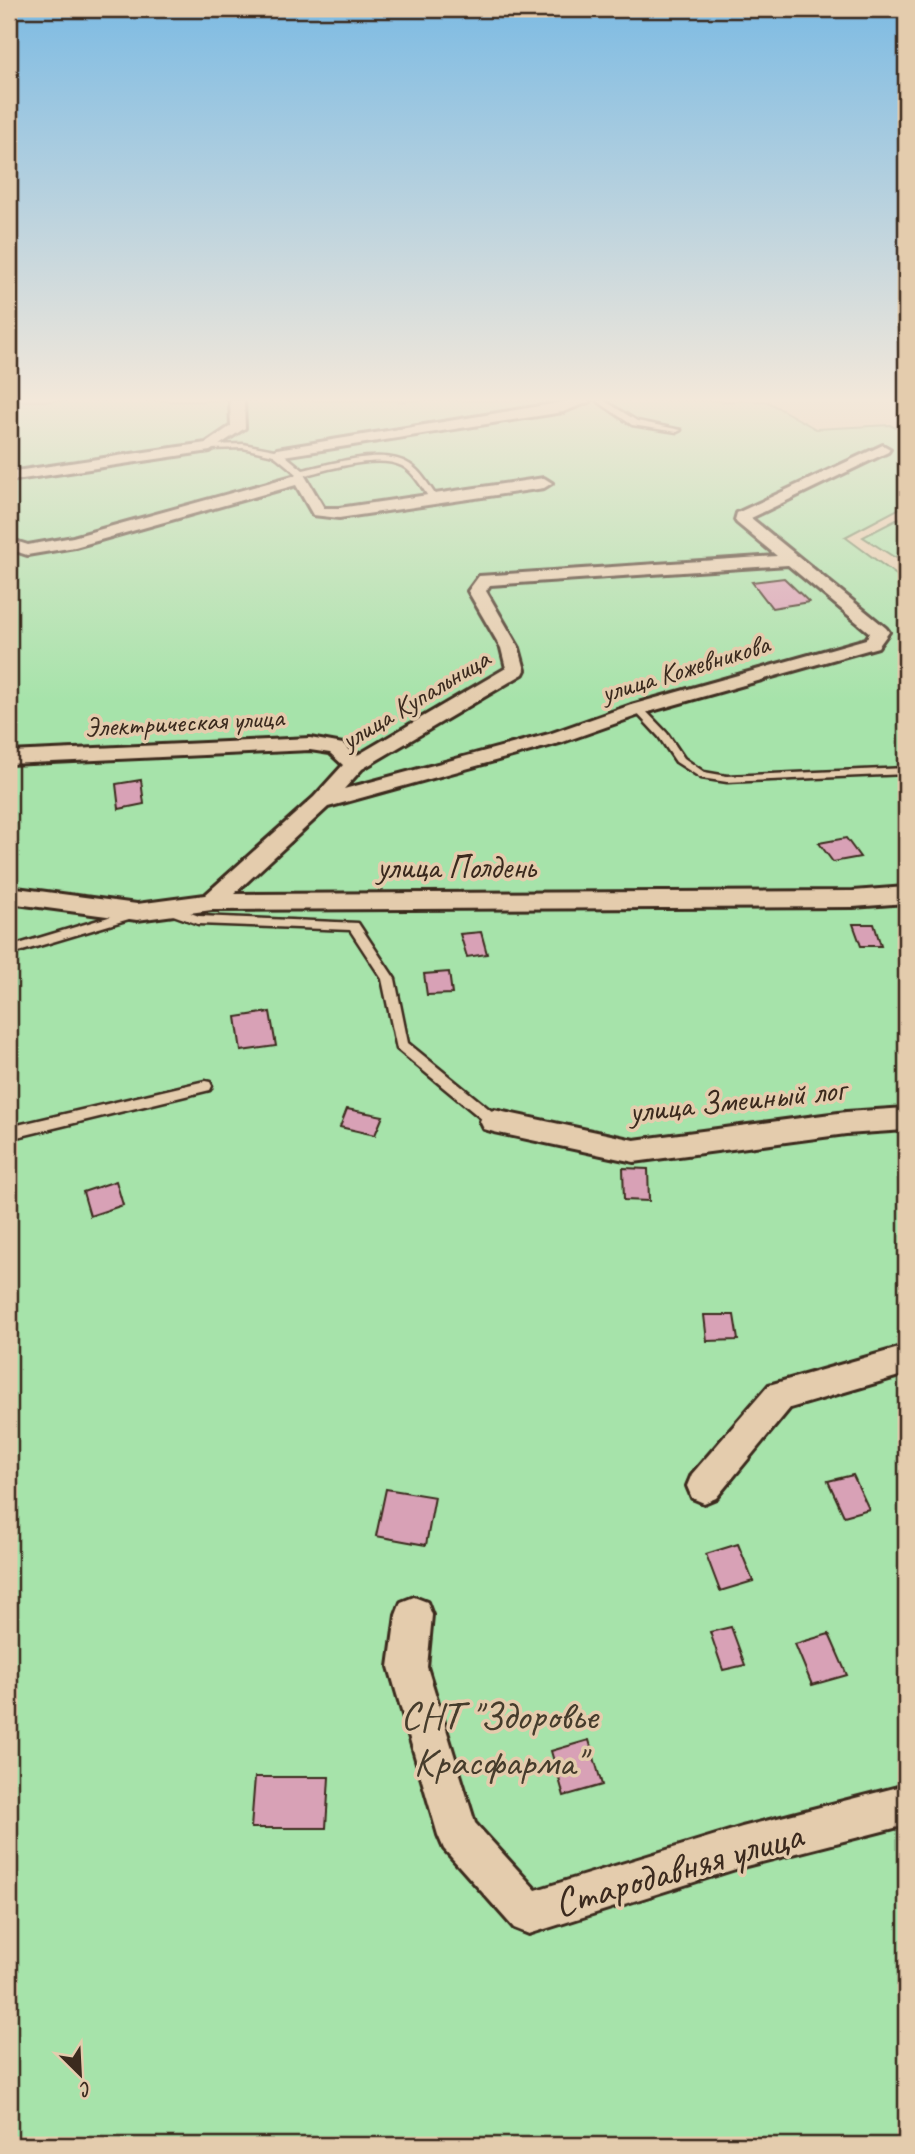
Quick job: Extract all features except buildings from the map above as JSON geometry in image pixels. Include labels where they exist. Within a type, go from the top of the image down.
[{"type":"street","points":[[9,544],[27,550],[75,542],[213,502]]},
{"type":"street","points":[[313,502],[319,512],[340,513],[407,502]]},
{"type":"street","name":"улица Кожевникова","points":[[212,902],[321,802],[556,738],[638,709],[872,643],[880,632],[743,520],[743,516],[773,502]]},
{"type":"street","name":"улица Купальница","points":[[321,802],[355,765],[516,670],[510,648],[477,592],[485,580],[793,560]]},
{"type":"street","name":"Электрическая улица","points":[[9,758],[310,744],[336,748],[355,765]]},
{"type":"street","points":[[9,895],[137,912],[165,908]]},
{"type":"street","name":"улица Полдень","points":[[212,902],[853,899],[906,895]]},
{"type":"street","name":"улица Змеиный лог","points":[[494,1121],[634,1151],[846,1123],[906,1119]]},
{"type":"street","points":[[705,1486],[780,1396],[906,1360]]},
{"type":"street","name":"Стародавняя улица","points":[[414,1615],[408,1667],[458,1835],[530,1913],[742,1847],[906,1805]]},
{"type":"lane","points":[[638,709],[663,735],[680,760],[701,775],[727,779],[906,771]]},
{"type":"lane","points":[[165,908],[212,902]]},
{"type":"lane","points":[[165,908],[198,920],[354,926],[388,979],[402,1045],[494,1121]]},
{"type":"lane","points":[[9,951],[137,912]]},
{"type":"lane","points":[[9,1133],[205,1086]]},
{"type":"green space","name":"СНТ \"Здоровье Красфарма\"","points":[[9,502],[906,502],[906,505],[845,537],[906,582],[906,2145],[9,2145]]},
{"type":"green space","points":[[906,515],[906,555],[894,557],[863,537]]}]
